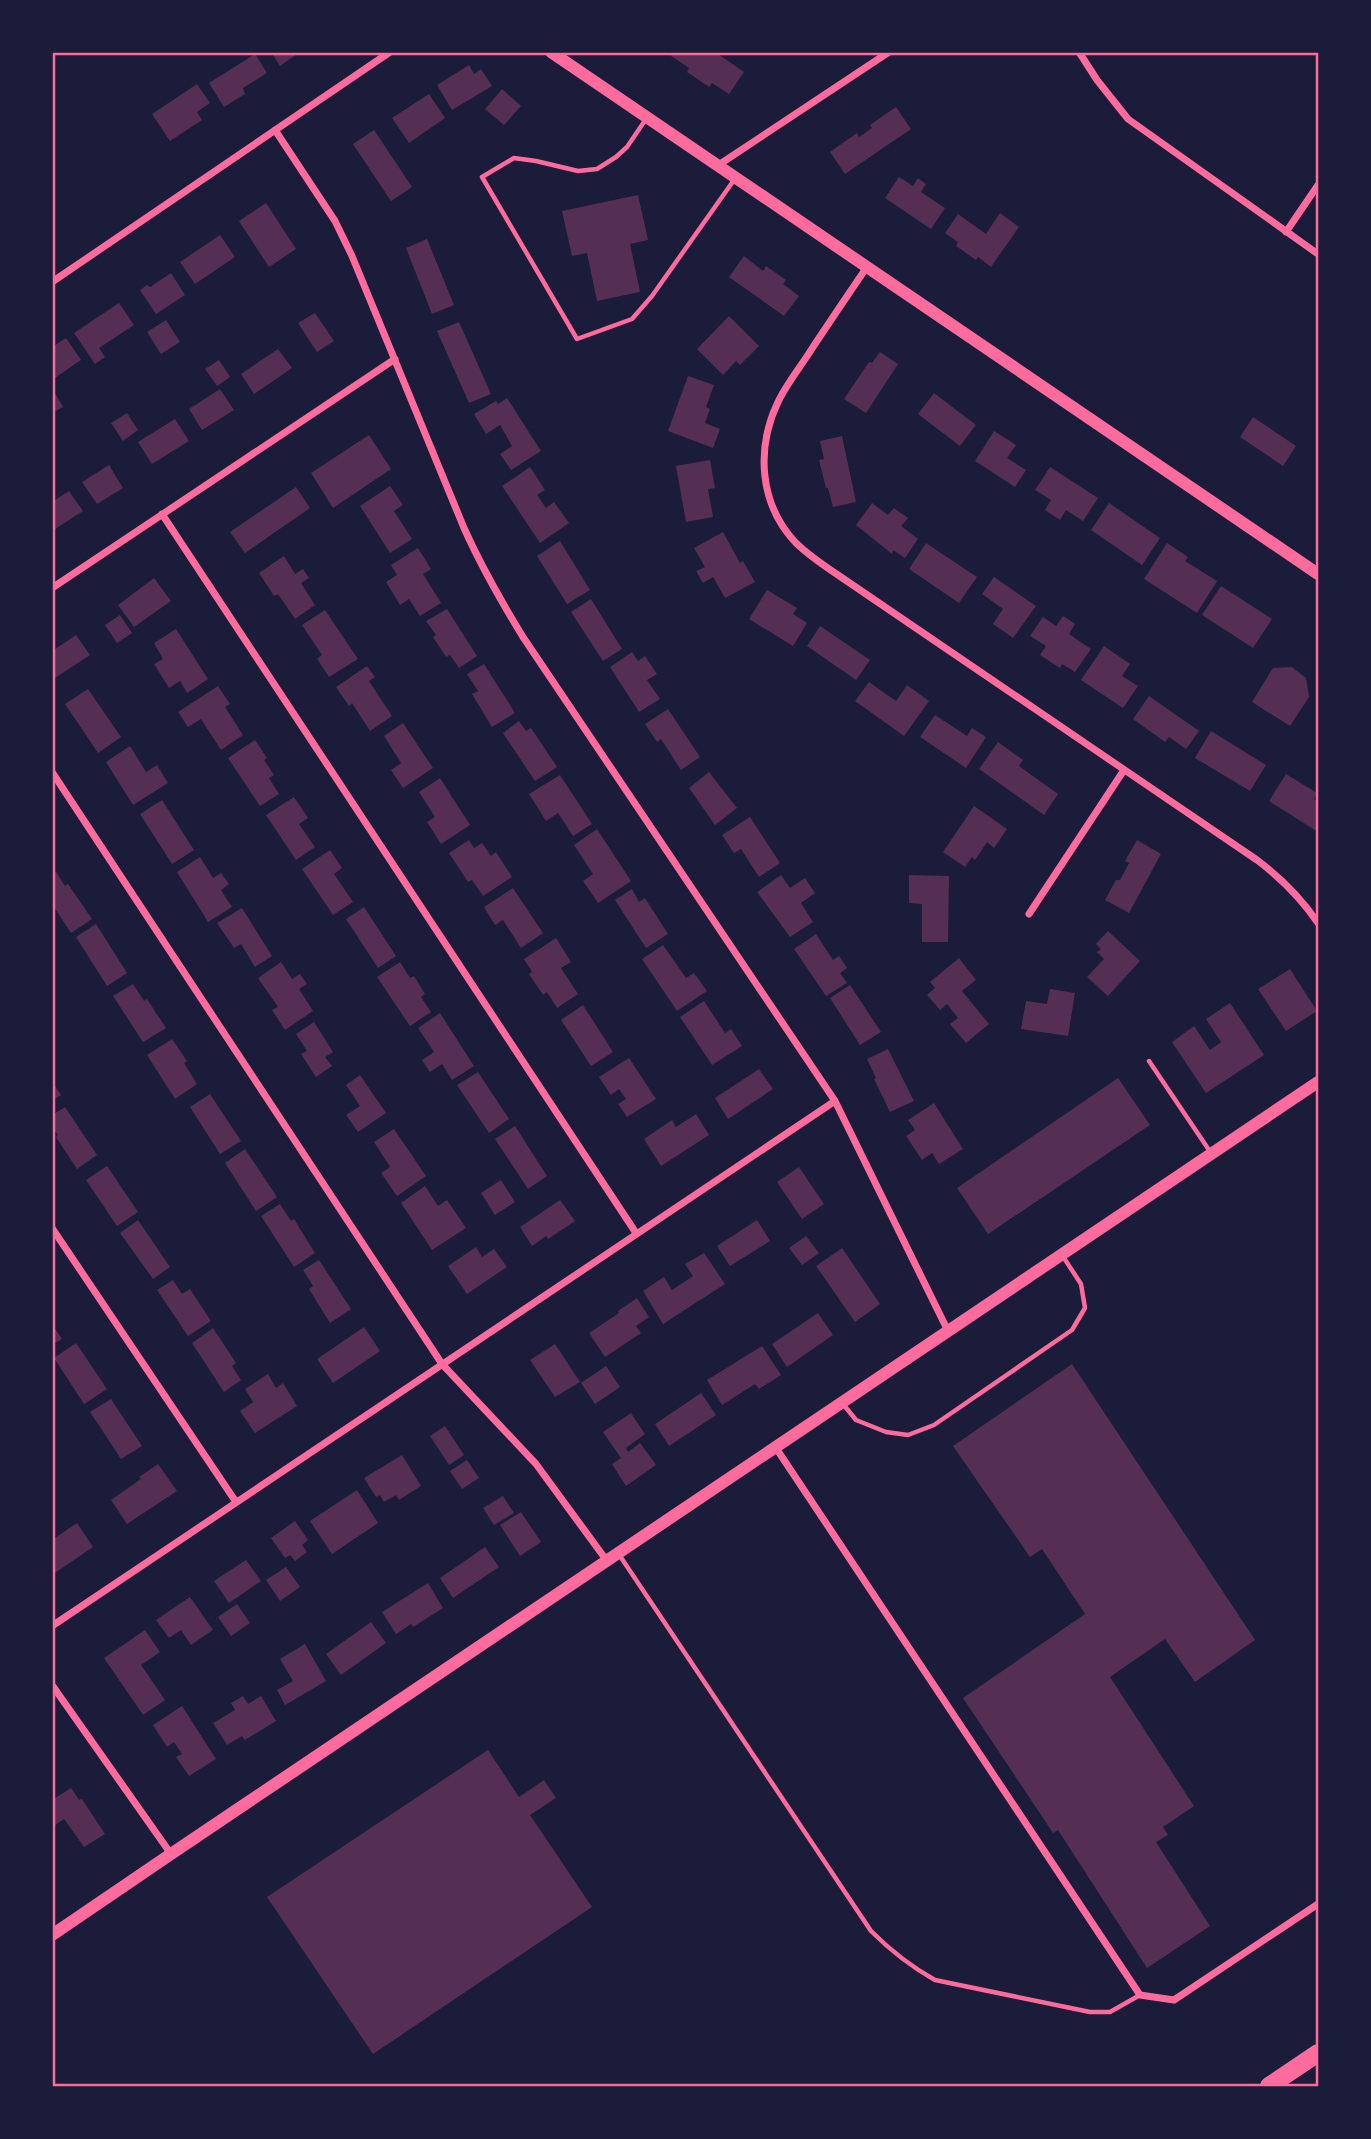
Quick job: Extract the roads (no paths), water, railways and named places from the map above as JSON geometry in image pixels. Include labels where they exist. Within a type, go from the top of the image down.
[{"type":"highway","points":[[1269,2087],[1318,2053]]},
{"type":"street","points":[[52,282],[390,52]]},
{"type":"street","points":[[551,52],[1318,574]]},
{"type":"street","points":[[716,166],[889,52]]},
{"type":"street","points":[[1079,52],[1128,119],[1318,254]]},
{"type":"street","points":[[275,130],[335,221],[469,539],[498,596],[835,1101],[948,1332]]},
{"type":"street","points":[[1286,232],[1318,185]]},
{"type":"street","points":[[867,266],[779,399],[768,425],[764,471],[766,487],[777,517],[795,542],[807,553],[1279,877],[1302,900],[1318,923]]},
{"type":"street","points":[[52,588],[394,359]]},
{"type":"street","points":[[162,514],[636,1233]]},
{"type":"street","points":[[1029,914],[1124,770]]},
{"type":"street","points":[[52,772],[442,1364],[537,1464],[612,1558]]},
{"type":"street","points":[[52,1935],[1318,1082]]},
{"type":"street","points":[[52,1626],[835,1101]]},
{"type":"street","points":[[52,1228],[236,1502]]},
{"type":"street","points":[[776,1448],[1140,1995],[1174,2000],[1318,1904]]},
{"type":"street","points":[[52,1685],[171,1854]]},
{"type":"lane","points":[[647,119],[627,147],[597,169],[578,171],[536,160],[514,158],[482,177],[577,339],[632,319],[652,296],[735,178]]},
{"type":"lane","points":[[1149,1061],[1212,1154]]},
{"type":"lane","points":[[842,1403],[856,1420],[887,1432],[908,1435],[934,1425],[1072,1330],[1085,1308],[1081,1284],[1062,1255]]},
{"type":"lane","points":[[612,1558],[872,1931],[889,1949],[935,1980],[1090,2012],[1110,2012],[1140,1995]]}]
